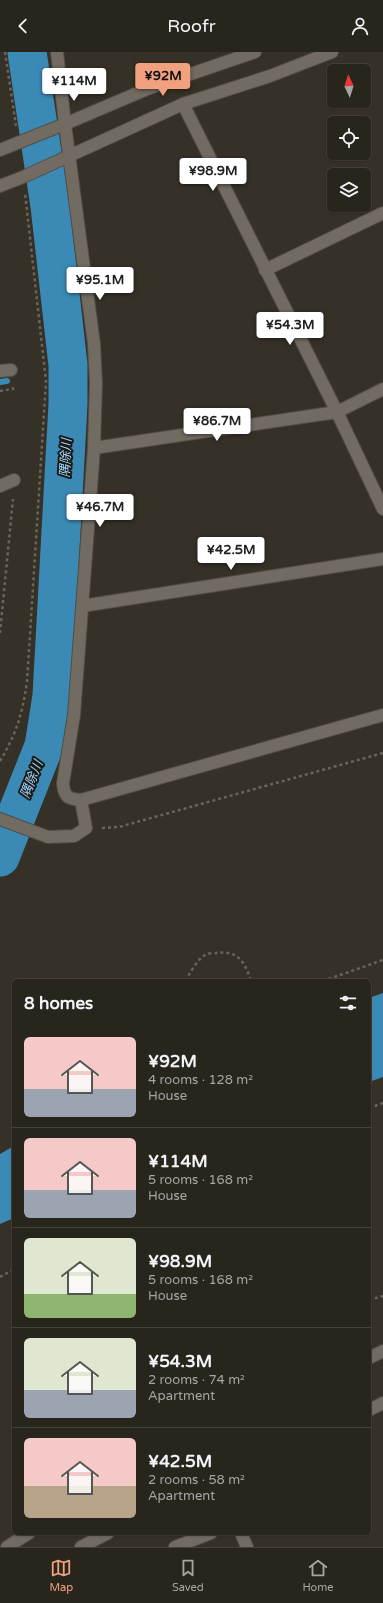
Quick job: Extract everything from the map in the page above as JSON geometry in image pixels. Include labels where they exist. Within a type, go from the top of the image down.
[{"type":"street","points":[[57,52],[94,344],[96,383],[94,448],[74,715],[63,790],[67,796],[73,800],[81,800],[383,715]]},
{"type":"street","points":[[0,150],[147,89],[255,52]]},
{"type":"street","points":[[0,186],[183,104],[270,76],[332,52]]},
{"type":"street","points":[[183,104],[337,412],[383,509]]},
{"type":"street","points":[[265,270],[383,213]]},
{"type":"street","points":[[94,448],[337,412],[383,389]]},
{"type":"street","points":[[0,486],[14,480]]},
{"type":"street","points":[[82,606],[383,559]]},
{"type":"street","points":[[0,819],[48,837],[74,836],[86,828],[81,800]]},
{"type":"street","points":[[371,1357],[383,1351]]},
{"type":"street","points":[[371,1409],[383,1403]]},
{"type":"street","points":[[7,1547],[25,1535]]},
{"type":"street","points":[[81,1547],[104,1535]]},
{"type":"street","points":[[175,1547],[205,1535]]},
{"type":"street","points":[[241,1535],[247,1547]]},
{"type":"path","points":[[5,52],[18,142]]},
{"type":"path","points":[[0,761],[12,742],[22,714],[27,682],[46,381],[25,193]]},
{"type":"path","points":[[0,633],[14,480]]},
{"type":"path","points":[[86,828],[119,828],[383,753]]},
{"type":"path","points":[[187,979],[196,963],[207,954],[226,952],[239,956],[248,971],[250,979]]},
{"type":"path","points":[[329,979],[383,960]]},
{"type":"path","points":[[371,1107],[383,1103]]},
{"type":"path","points":[[0,1277],[12,1270]]},
{"type":"path","points":[[371,1299],[383,1296]]},
{"type":"water","points":[[383,993],[383,1077],[371,1081],[371,997]]},
{"type":"water","points":[[12,1147],[12,1219],[0,1224],[0,1154]]},
{"type":"waterway","name":"隅除川","points":[[0,857],[44,746],[52,696],[68,404],[68,365],[50,206],[27,52]]},
{"type":"waterway","points":[[0,382],[7,381]]}]
